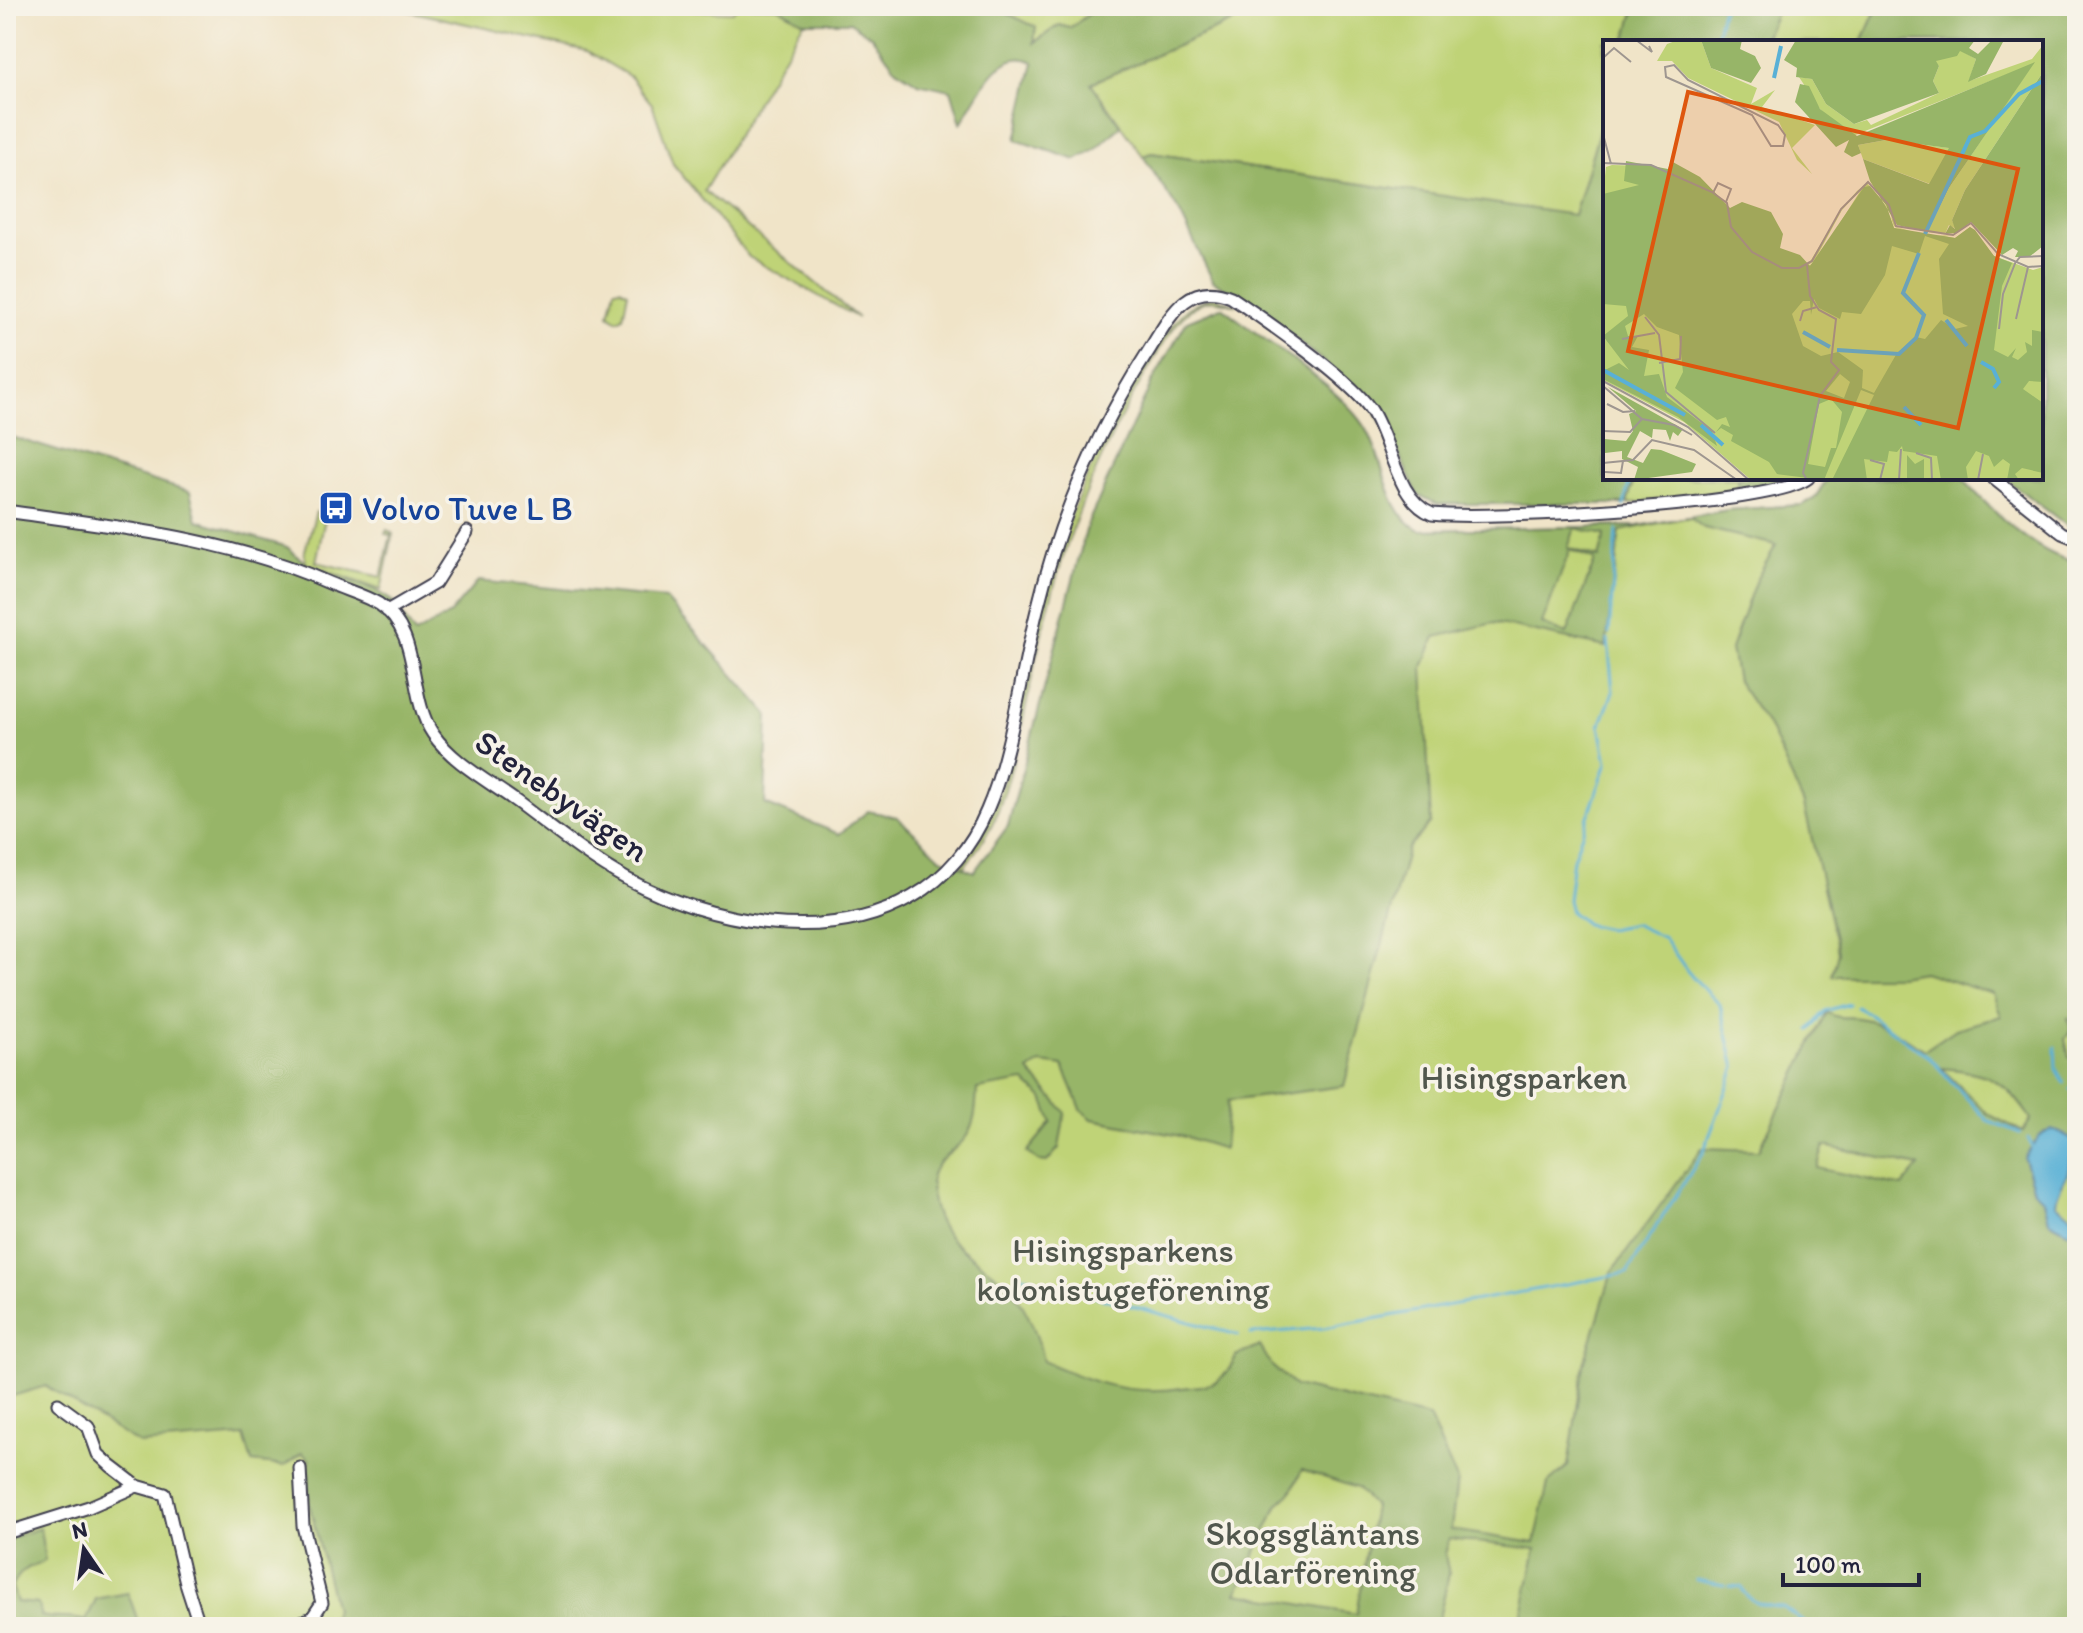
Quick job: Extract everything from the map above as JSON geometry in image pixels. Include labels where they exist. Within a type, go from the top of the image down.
[{"type":"street","name":"Stenebyvägen","points":[[387,611],[406,641],[424,716],[444,747],[613,871],[674,900],[745,919],[825,922],[859,918],[888,909],[937,880],[965,849],[982,822],[994,791],[1048,570],[1087,464],[1132,379],[1181,306],[1197,292],[1220,293],[1245,306],[1362,399],[1378,422],[1411,497],[1426,512],[1450,516],[1617,510],[1785,489],[1804,480]]},
{"type":"street","points":[[1996,480],[2062,533],[2077,539]]},
{"type":"street","points":[[6,511],[137,528],[258,556],[318,577],[387,611],[435,583],[467,532]]},
{"type":"street","points":[[58,1404],[88,1426],[102,1458],[137,1486],[165,1494],[200,1627]]},
{"type":"street","points":[[288,1627],[312,1618],[322,1603],[303,1526],[300,1468]]},
{"type":"street","points":[[6,1533],[89,1507],[137,1486]]},
{"type":"green space","points":[[387,6],[592,6],[732,12],[739,6],[777,7],[804,22],[704,191],[858,318],[749,257],[673,164],[652,104],[629,76],[587,51]]},
{"type":"green space","points":[[766,6],[992,6],[1036,27],[1034,43],[1059,25],[1070,28],[1100,6],[1322,6],[1253,13],[1091,83],[1121,126],[1094,151],[1076,160],[1016,140],[1034,62],[1021,58],[999,67],[961,123],[951,90],[918,83],[896,69],[872,37],[850,22],[804,22],[777,7]]},
{"type":"green space","points":[[992,6],[1100,6],[1070,28],[1059,25],[1033,43]]},
{"type":"green space","points":[[1322,6],[1636,6],[1626,40],[1603,40],[1603,118],[1574,216],[1152,153],[1143,156],[1091,83],[1253,13]]},
{"type":"green space","points":[[1636,6],[1779,6],[1764,40],[1626,40]]},
{"type":"green space","points":[[1779,6],[1878,6],[1863,40],[1764,40]]},
{"type":"green space","points":[[1878,6],[2077,6],[2077,533],[2007,480],[2043,480],[2043,40],[1863,40]]},
{"type":"green space","points":[[1603,118],[1603,480],[1633,480],[1627,504],[1437,504],[1417,494],[1396,448],[1365,394],[1241,297],[1213,281],[1180,213],[1143,156],[1151,153],[1574,215]]},
{"type":"green space","points":[[615,289],[628,292],[623,317],[618,320],[609,314]]},
{"type":"green space","points":[[1215,297],[1237,305],[1207,301],[1197,305],[1179,321],[1129,403],[1100,461],[1075,522],[1055,584],[1000,805],[980,846],[963,868],[960,867],[983,833],[997,802],[1051,579],[1068,523],[1098,452],[1168,331],[1193,305]]},
{"type":"green space","name":"Hisingsparken","points":[[1222,307],[1340,398],[1367,430],[1399,511],[1419,530],[1638,526],[1728,510],[1802,505],[1814,499],[1827,480],[1964,480],[1999,516],[2030,541],[2061,558],[2077,562],[2077,1627],[6,1627],[6,524],[413,733],[974,872],[1008,826],[1088,523],[1187,321]]},
{"type":"green space","name":"Hisingsparken","points":[[1222,307],[1300,365],[1356,415],[1373,442],[1392,499],[1408,522],[1419,530],[1638,526],[1728,510],[1802,505],[1814,499],[1827,480],[1964,480],[1999,516],[2030,541],[2061,558],[2077,562],[2077,1021],[2068,1018],[2071,1030],[2065,1039],[2069,1057],[2077,1061],[2077,1081],[2073,1086],[2077,1087],[2077,1145],[2059,1132],[2045,1132],[2024,1159],[2034,1190],[2044,1200],[2049,1221],[2077,1236],[2077,1627],[1519,1627],[1536,1549],[1449,1539],[1445,1555],[1449,1574],[1437,1627],[324,1627],[322,1624],[333,1616],[335,1609],[309,1503],[309,1459],[302,1453],[284,1466],[252,1462],[244,1436],[139,1444],[46,1386],[6,1398],[6,435],[190,492],[197,520],[287,547],[310,567],[374,589],[392,601],[415,634],[450,614],[478,581],[666,599],[768,714],[765,804],[839,834],[868,811],[897,817],[941,858],[974,872],[1008,826],[1088,523],[1152,382],[1187,321]],"holes":[[[1689,517],[1704,528],[1776,545],[1755,582],[1731,649],[1737,681],[1771,731],[1804,805],[1838,952],[1832,976],[1899,976],[1923,972],[1993,994],[2001,1016],[1956,1029],[1925,1050],[1877,1023],[1827,1012],[1759,1150],[1702,1148],[1612,1272],[1584,1364],[1568,1466],[1548,1483],[1535,1543],[1451,1530],[1457,1480],[1429,1417],[1295,1386],[1272,1366],[1260,1346],[1236,1356],[1227,1373],[1215,1382],[1162,1390],[1126,1389],[1043,1361],[1033,1325],[1014,1293],[961,1249],[940,1224],[931,1185],[938,1163],[961,1143],[972,1126],[977,1089],[1024,1081],[1043,1098],[1052,1122],[1027,1152],[1039,1161],[1047,1162],[1059,1148],[1065,1112],[1029,1071],[1041,1063],[1063,1066],[1081,1109],[1092,1119],[1186,1137],[1224,1149],[1228,1101],[1344,1086],[1408,848],[1431,823],[1423,667],[1435,637],[1494,623],[1606,647],[1620,531]],[[1575,528],[1605,535],[1599,558],[1568,548]],[[1570,550],[1595,560],[1567,634],[1542,624]],[[1941,1068],[1972,1072],[2003,1086],[2031,1119],[2023,1132],[1988,1114]],[[1824,1146],[1919,1166],[1902,1187],[1817,1168]],[[1302,1470],[1357,1488],[1374,1506],[1356,1614],[1237,1593],[1278,1504],[1291,1492]]]},
{"type":"green space","points":[[1633,480],[1738,480],[1736,491],[1627,504]]},
{"type":"green space","points":[[1738,480],[1789,480],[1736,491]]},
{"type":"green space","points":[[316,512],[326,514],[316,562],[381,577],[391,535],[385,534],[387,530],[393,534],[381,590],[306,564],[304,554]]},
{"type":"green space","points":[[40,1528],[45,1561],[18,1576],[12,1586],[17,1602],[38,1604],[41,1616],[86,1621],[96,1599],[128,1593],[140,1627],[6,1627],[6,1539]]},
{"type":"water","points":[[2051,1130],[2070,1138],[2077,1150],[2077,1156],[2071,1158],[2056,1204],[2077,1219],[2077,1236],[2049,1221],[2044,1200],[2034,1190],[2024,1158],[2040,1135]]},
{"type":"waterway","points":[[1715,40],[1723,6]]},
{"type":"waterway","points":[[1624,506],[1630,480]]},
{"type":"waterway","points":[[1609,634],[1617,530]]},
{"type":"waterway","points":[[1251,1334],[1324,1328],[1627,1273],[1703,1153],[1735,1068],[1720,1005],[1688,972],[1664,938],[1634,924],[1608,929],[1586,924],[1571,912],[1568,900],[1573,859],[1607,763],[1600,726],[1613,692],[1608,640]]},
{"type":"waterway","points":[[1810,1030],[1825,1011],[1849,1004]]},
{"type":"waterway","points":[[1857,1006],[1928,1056],[1987,1120],[2020,1133]]},
{"type":"waterway","points":[[2055,1047],[2056,1069],[2064,1083]]},
{"type":"waterway","points":[[2070,1089],[2077,1092]]},
{"type":"waterway","points":[[2073,1139],[2077,1113]]},
{"type":"waterway","points":[[2028,1138],[2033,1148]]},
{"type":"waterway","points":[[1022,1276],[1238,1335]]},
{"type":"waterway","points":[[1696,1580],[1724,1585]]},
{"type":"waterway","points":[[1729,1586],[1741,1587],[1748,1597],[1759,1603],[1783,1607],[1804,1623],[1815,1627]]},
{"type":"place","name":"Volvo Tuve L B","points":[[336,508]]},
{"type":"park label","name":"Hisingsparkens kolonistugeförening","points":[[1123,1270]]},
{"type":"park label","name":"Skogsgläntans Odlarförening","points":[[1313,1552]]}]
